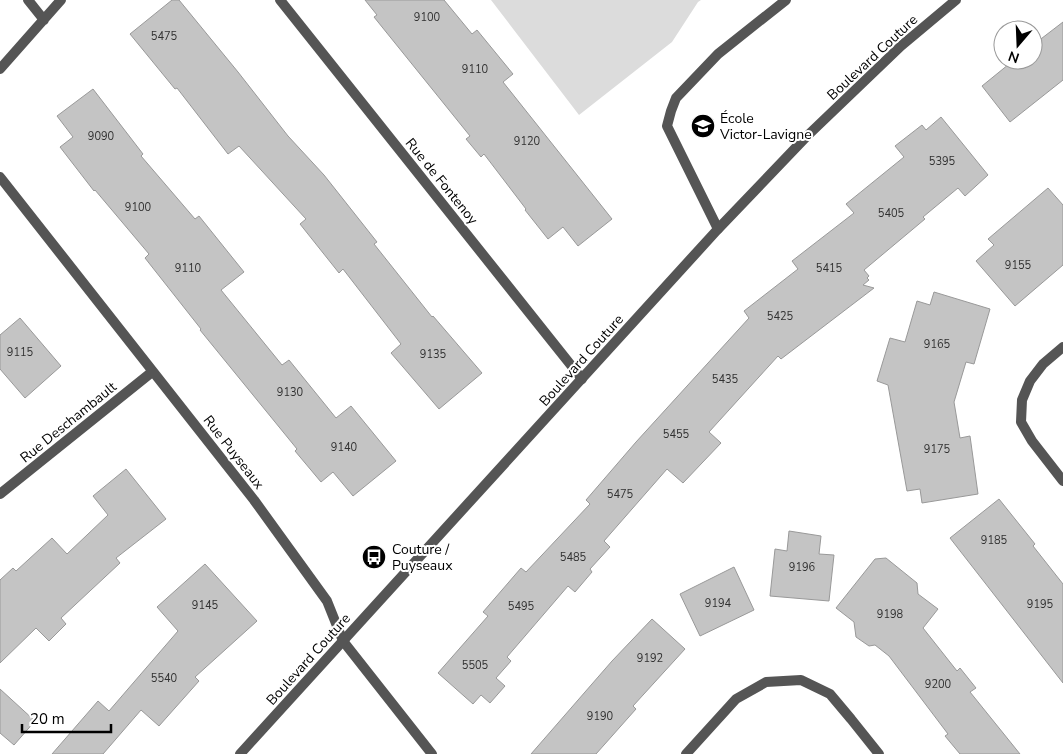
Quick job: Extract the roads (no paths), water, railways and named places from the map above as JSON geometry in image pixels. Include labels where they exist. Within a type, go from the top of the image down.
[{"type":"street","points":[[28,0],[44,20]]},
{"type":"street","points":[[0,69],[61,0]]},
{"type":"street","name":"Rue de Fontenoy","points":[[280,0],[582,379]]},
{"type":"street","points":[[718,229],[667,126],[670,111],[676,98],[718,54],[786,0]]},
{"type":"street","name":"Boulevard Couture","points":[[240,754],[718,229],[832,112],[901,46],[956,0]]},
{"type":"street","name":"Rue Puyseaux","points":[[0,177],[254,500],[327,601],[343,641],[432,754]]},
{"type":"street","points":[[1063,347],[1043,364],[1030,381],[1022,400],[1022,422],[1032,442],[1063,481]]},
{"type":"street","name":"Rue Deschambault","points":[[0,494],[152,372]]},
{"type":"street","points":[[686,754],[736,699],[766,682],[801,680],[830,694],[879,754]]},
{"type":"place","name":"École Victor-Lavigne","points":[[703,126]]},
{"type":"place","name":"Couture / Puyseaux","points":[[374,557]]}]
